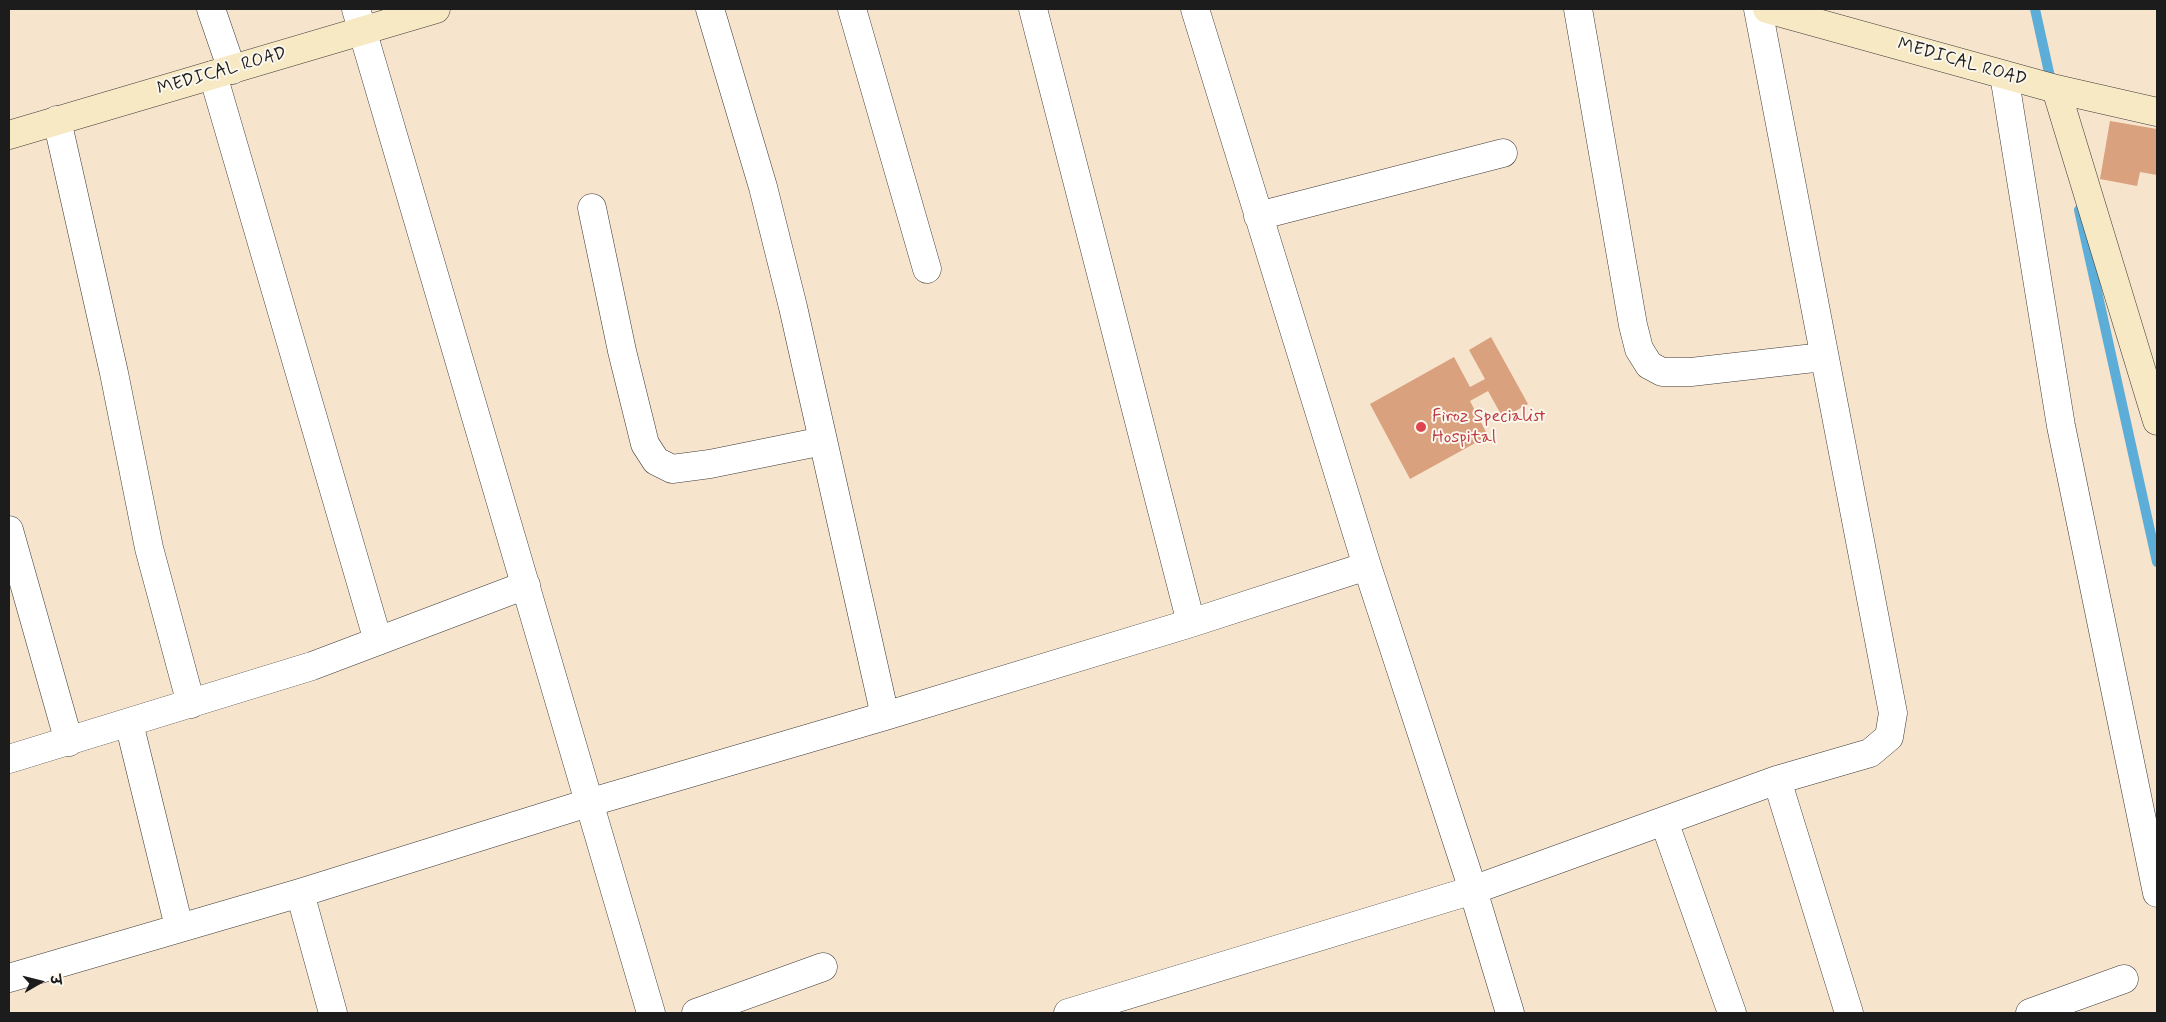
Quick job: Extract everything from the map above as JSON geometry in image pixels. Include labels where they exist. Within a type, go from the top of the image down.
[{"type":"street","points":[[211,9],[222,72],[378,641]]},
{"type":"street","name":"MEDICAL ROAD","points":[[9,135],[222,72],[359,20],[436,9]]},
{"type":"street","points":[[710,9],[764,187],[793,307],[885,716]]},
{"type":"street","points":[[852,9],[927,269]]},
{"type":"street","points":[[1033,9],[1191,623]]},
{"type":"street","points":[[1195,9],[1258,216],[1368,566],[1473,890],[1510,1013]]},
{"type":"street","points":[[1578,9],[1633,325],[1639,349],[1649,364],[1662,372],[1691,372],[1823,357]]},
{"type":"street","points":[[1068,1013],[1473,890],[1777,780],[1870,753],[1889,736],[1893,713],[1823,357],[1758,9]]},
{"type":"street","name":"MEDICAL ROAD","points":[[1767,9],[2056,89],[2157,112]]},
{"type":"street","points":[[359,20],[651,1013]]},
{"type":"street","points":[[2004,75],[2061,426],[2157,893]]},
{"type":"street","points":[[2056,89],[2157,421]]},
{"type":"street","points":[[57,120],[114,373],[149,548],[191,704]]},
{"type":"street","points":[[1258,216],[1503,153]]},
{"type":"street","points":[[592,208],[622,352],[645,444],[656,461],[672,469],[710,464],[823,441]]},
{"type":"street","points":[[9,530],[68,742]]},
{"type":"street","points":[[9,978],[300,893],[588,803],[885,716],[1191,623],[1368,566]]},
{"type":"street","points":[[9,759],[312,666],[526,585]]},
{"type":"street","points":[[129,723],[179,927]]},
{"type":"street","points":[[1777,780],[1849,1013]]},
{"type":"street","points":[[1664,821],[1732,1013]]},
{"type":"street","points":[[300,893],[333,1013]]},
{"type":"street","points":[[696,1013],[823,968]]},
{"type":"street","points":[[2030,1013],[2124,979]]},
{"type":"building","points":[[2110,121],[2157,129],[2157,175],[2140,172],[2137,186],[2100,179]]},
{"type":"building","points":[[1491,337],[1528,404],[1503,418],[1488,391],[1470,401],[1488,436],[1410,479],[1370,404],[1454,357],[1470,387],[1485,379],[1469,350]]},
{"type":"waterway","points":[[2035,9],[2052,86]]},
{"type":"waterway","points":[[2079,210],[2157,562]]},
{"type":"place","name":"Firoz Specialist Hospital","points":[[1421,427]]}]
